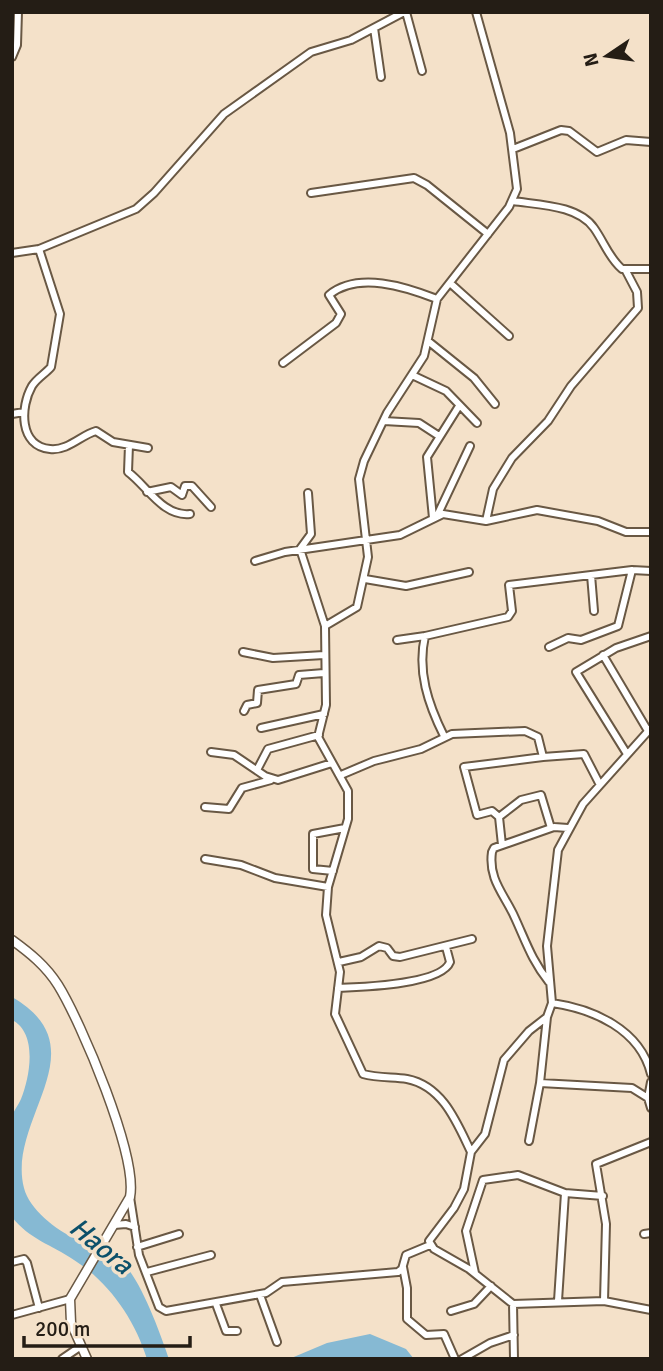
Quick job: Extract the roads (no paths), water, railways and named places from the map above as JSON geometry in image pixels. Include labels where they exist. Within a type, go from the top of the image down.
[{"type":"street","points":[[12,57],[17,45],[18,12]]},
{"type":"street","points":[[12,253],[39,249],[135,209],[160,187],[224,114],[311,51],[351,40],[405,12],[422,71]]},
{"type":"street","points":[[325,626],[357,607],[365,579],[367,541],[360,473],[384,421],[424,356],[437,299],[513,201],[518,182],[513,149],[476,12]]},
{"type":"street","points":[[374,28],[381,77]]},
{"type":"street","points":[[513,149],[561,130],[569,131],[597,152],[626,141],[651,142]]},
{"type":"street","points":[[311,193],[414,178],[427,185],[488,234]]},
{"type":"street","points":[[486,520],[493,489],[512,458],[548,421],[571,386],[638,308],[637,292],[626,271],[617,265],[596,229],[580,214],[513,201]]},
{"type":"street","points":[[39,249],[60,320],[51,352],[51,367],[33,385],[24,412],[28,432],[38,445],[49,449],[62,447],[96,431],[113,442],[148,448]]},
{"type":"street","points":[[626,271],[651,269]]},
{"type":"street","points":[[283,363],[336,323],[341,314],[329,295],[337,288],[352,283],[404,286],[437,299]]},
{"type":"street","points":[[450,283],[509,336]]},
{"type":"street","points":[[428,341],[474,378],[495,404]]},
{"type":"street","points":[[412,375],[446,391],[477,422]]},
{"type":"street","points":[[435,517],[426,466],[427,457],[459,406]]},
{"type":"street","points":[[12,414],[24,412]]},
{"type":"street","points":[[384,421],[419,423],[439,436]]},
{"type":"street","points":[[130,445],[128,472],[141,481],[147,492],[168,509],[190,514]]},
{"type":"street","points":[[255,561],[300,549],[408,533],[435,517],[470,446]]},
{"type":"street","points":[[147,492],[171,487],[182,495],[185,486],[189,485],[198,489],[211,507]]},
{"type":"street","points":[[300,549],[311,534],[307,493]]},
{"type":"street","points":[[435,517],[486,520],[537,510],[598,521],[626,532],[651,532]]},
{"type":"street","points":[[300,549],[325,626],[324,714],[318,735],[348,791],[345,828],[328,887],[327,922],[339,962],[334,1008],[338,1027],[358,1070],[371,1076],[411,1080],[426,1086],[451,1110],[471,1152]]},
{"type":"street","points":[[549,647],[566,638],[581,640],[618,626],[632,570]]},
{"type":"street","points":[[397,640],[508,617],[512,611],[509,585],[632,570],[651,571]]},
{"type":"street","points":[[365,579],[406,586],[469,572]]},
{"type":"street","points":[[590,575],[594,611]]},
{"type":"street","points":[[425,636],[423,683],[428,702],[444,736]]},
{"type":"street","points":[[627,754],[576,672],[633,640],[651,636]]},
{"type":"street","points":[[243,652],[273,658],[324,655]]},
{"type":"street","points":[[529,1140],[540,1083],[547,1017],[552,1003],[547,946],[558,850],[568,828],[600,785],[650,730],[604,654]]},
{"type":"street","points":[[244,711],[247,705],[257,704],[258,690],[296,684],[299,676],[324,673]]},
{"type":"street","points":[[261,728],[324,714]]},
{"type":"street","points":[[341,775],[374,761],[421,749],[444,736],[478,731],[531,732],[538,737],[543,757]]},
{"type":"street","points":[[257,770],[268,749],[318,735]]},
{"type":"street","points":[[211,752],[234,755],[273,779]]},
{"type":"street","points":[[502,845],[499,817],[492,811],[477,815],[464,767],[584,754],[600,785]]},
{"type":"street","points":[[205,807],[229,809],[242,788],[273,779],[292,778],[332,764]]},
{"type":"street","points":[[499,817],[521,800],[539,794],[543,799],[551,828]]},
{"type":"street","points":[[333,871],[313,869],[313,834],[345,828]]},
{"type":"street","points":[[550,983],[530,957],[513,914],[495,884],[492,852],[502,845],[551,828],[568,828]]},
{"type":"street","points":[[205,859],[241,865],[275,878],[328,887]]},
{"type":"street","points":[[339,962],[361,957],[379,947],[385,947],[393,956],[400,957],[472,939]]},
{"type":"street","points":[[13,942],[49,972],[68,1004],[119,1133],[132,1182],[130,1197],[137,1247],[163,1310],[216,1304],[260,1295],[282,1282],[398,1272],[406,1255],[430,1245],[434,1233],[460,1199],[471,1152],[485,1134],[504,1060],[529,1031],[547,1017]]},
{"type":"street","points":[[338,988],[390,984],[439,973],[450,962],[446,947]]},
{"type":"street","points":[[552,1003],[583,1008],[632,1036],[647,1059],[651,1074]]},
{"type":"street","points":[[651,1082],[648,1098],[651,1108]]},
{"type":"street","points":[[540,1083],[632,1088],[648,1098]]},
{"type":"street","points":[[604,1301],[606,1224],[597,1162],[651,1142]]},
{"type":"street","points":[[475,1273],[466,1231],[479,1185],[483,1180],[518,1175],[565,1193],[603,1196]]},
{"type":"street","points":[[558,1301],[565,1193]]},
{"type":"street","points":[[88,1359],[71,1323],[70,1299],[130,1197]]},
{"type":"street","points":[[113,1227],[127,1224],[135,1227]]},
{"type":"street","points":[[137,1247],[179,1234]]},
{"type":"street","points":[[430,1245],[475,1273],[513,1304],[604,1301],[651,1310]]},
{"type":"street","points":[[147,1272],[211,1255]]},
{"type":"street","points":[[12,1262],[24,1259],[27,1263],[38,1308]]},
{"type":"street","points":[[403,1266],[407,1288],[407,1319],[426,1335],[444,1335],[455,1359]]},
{"type":"street","points":[[451,1311],[474,1304],[491,1286]]},
{"type":"street","points":[[260,1295],[277,1342]]},
{"type":"street","points":[[12,1315],[70,1299]]},
{"type":"street","points":[[216,1304],[226,1331],[237,1331]]},
{"type":"street","points":[[513,1304],[514,1359]]},
{"type":"street","points":[[462,1359],[490,1343],[514,1335]]},
{"type":"street","points":[[62,1359],[81,1346]]},
{"type":"water","points":[[12,997],[38,1017],[49,1039],[51,1062],[27,1136],[22,1162],[27,1196],[37,1211],[60,1230],[109,1252],[127,1267],[148,1306],[169,1359],[147,1359],[128,1316],[98,1279],[74,1260],[33,1236],[12,1217],[12,1118],[24,1090],[30,1056],[26,1035],[12,1020]]},
{"type":"water","points":[[370,1334],[406,1349],[414,1359],[289,1359],[327,1343]]},
{"type":"water label","name":"Haora","points":[[101,1246]]}]
